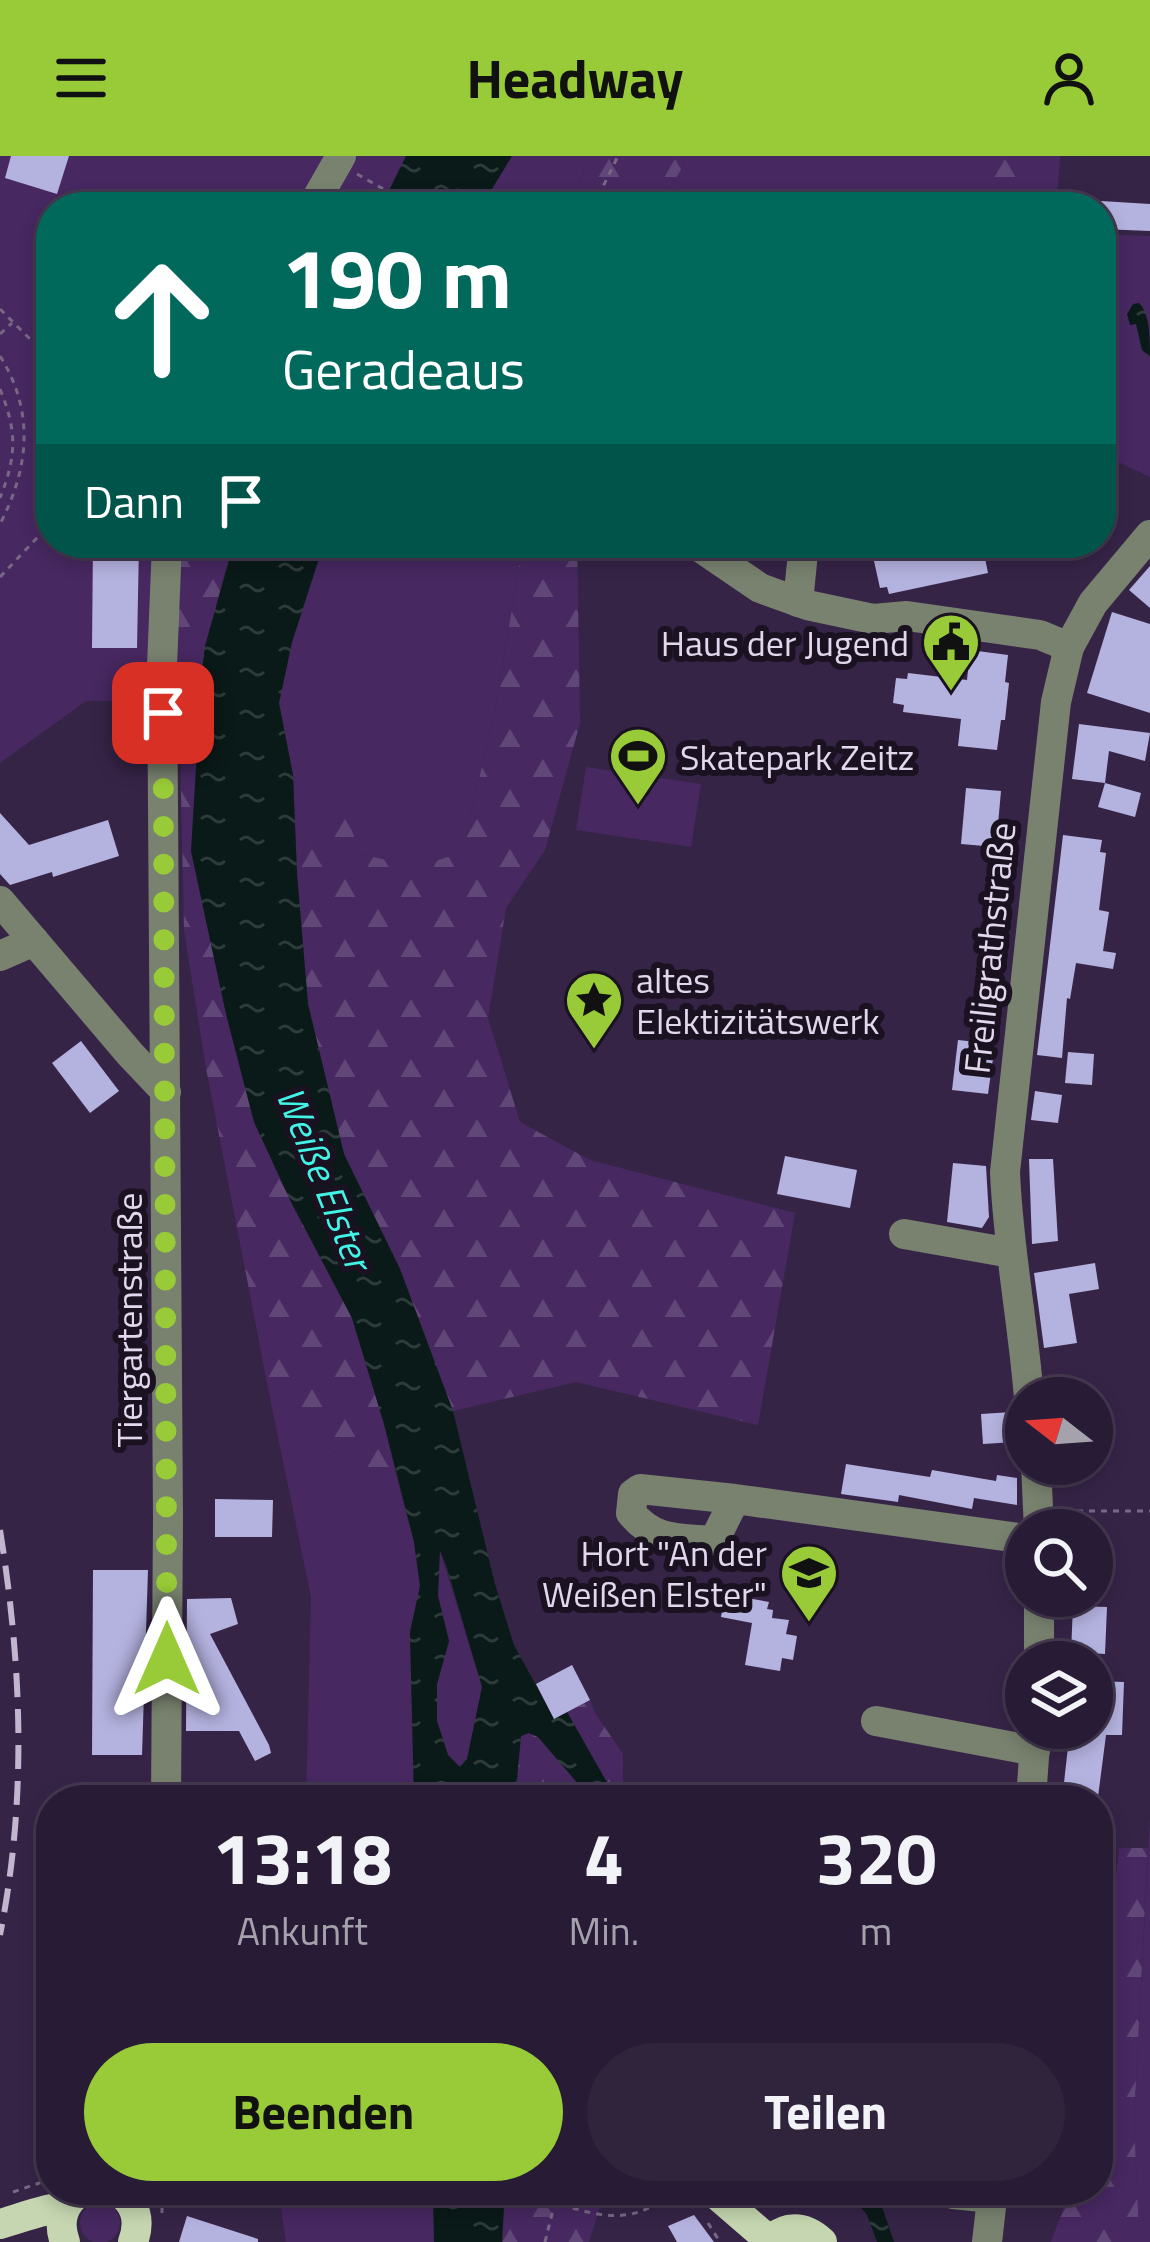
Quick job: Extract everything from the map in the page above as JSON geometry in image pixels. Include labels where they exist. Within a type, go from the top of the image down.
[{"type":"main road","points":[[133,2242],[139,2205]]},
{"type":"main road","points":[[728,2205],[768,2241],[789,2229],[800,2229],[822,2242]]},
{"type":"main road","points":[[6,2214],[65,2210]]},
{"type":"street","points":[[322,192],[343,162]]},
{"type":"street","name":"Freiligrathstraße","points":[[1026,1377],[1011,1253],[1006,1155],[1052,725],[1070,647],[1093,603],[1150,535]]},
{"type":"street","name":"Tiergartenstraße","points":[[166,558],[166,1785]]},
{"type":"street","points":[[716,558],[760,588],[798,602],[873,619],[907,616],[1040,635],[1070,647]]},
{"type":"street","points":[[798,602],[802,558]]},
{"type":"street","points":[[0,901],[166,1092]]},
{"type":"street","points":[[0,956],[34,941]]},
{"type":"street","points":[[904,1234],[1011,1253]]},
{"type":"street","points":[[735,1498],[1005,1523]]},
{"type":"street","points":[[876,1721],[1005,1736]]},
{"type":"street","points":[[1032,1785],[1034,1749]]},
{"type":"street","points":[[987,2242],[992,2205]]},
{"type":"path","points":[[600,192],[618,156]]},
{"type":"path","points":[[343,162],[392,192]]},
{"type":"path","points":[[0,309],[36,345]]},
{"type":"path","points":[[0,334],[13,322]]},
{"type":"path","points":[[0,356],[25,415],[26,445],[12,500],[0,524]]},
{"type":"path","points":[[0,389],[15,444],[0,498]]},
{"type":"path","points":[[0,575],[36,538]]},
{"type":"path","points":[[1113,1516],[1150,1511]]},
{"type":"path","points":[[545,2242],[554,2205]]},
{"type":"path","points":[[565,2205],[603,2217],[632,2214],[654,2205]]},
{"type":"path","points":[[6,2214],[65,2210]]},
{"type":"green space","points":[[0,156],[406,156],[388,192],[36,192],[36,558],[155,558],[152,701],[86,701],[0,763]]},
{"type":"green space","points":[[512,156],[561,156],[584,169],[577,192],[490,192]]},
{"type":"green space","points":[[561,156],[689,156],[668,192],[577,192],[584,170]]},
{"type":"green space","points":[[689,156],[1060,156],[1057,192],[668,192]]},
{"type":"green space","points":[[944,156],[1060,156],[1057,192],[953,188]]},
{"type":"green space","points":[[1116,235],[1150,236],[1150,477],[1116,461]]},
{"type":"green space","points":[[155,558],[229,558],[202,670],[191,851],[254,1122],[352,1318],[401,1494],[273,1413],[184,930],[179,705],[152,701]]},
{"type":"green space","points":[[319,558],[520,558],[495,710],[462,852],[418,867],[360,854],[337,791],[307,837],[297,874],[293,775],[279,703],[292,642]]},
{"type":"green space","points":[[520,558],[577,558],[580,723],[545,850],[506,908],[488,1018],[520,1122],[590,1160],[795,1213],[758,1425],[576,1382],[453,1411],[400,1269],[344,1154],[308,1004],[297,874],[307,837],[338,789],[360,854],[418,867],[462,852],[495,710]]},
{"type":"green space","name":"Skatepark Zeitz","points":[[586,767],[701,784],[691,847],[576,830]]},
{"type":"green space","points":[[273,1413],[401,1494],[420,1586],[410,1632],[414,1785],[306,1785],[311,1597]]},
{"type":"green space","points":[[439,1548],[482,1687],[467,1760],[459,1767],[448,1755],[437,1721],[437,1684],[449,1641],[438,1596]]},
{"type":"green space","points":[[590,1700],[623,1754],[623,1785],[608,1785],[567,1712]]},
{"type":"green space","points":[[521,1736],[538,1737],[579,1785],[516,1785]]},
{"type":"green space","points":[[1150,1817],[1150,2233],[1139,2233],[1134,2120]]},
{"type":"green space","points":[[1119,1848],[1148,1848],[1134,2120],[1139,2232],[1150,2233],[1150,2242],[1051,2242],[1065,2205],[1113,2205],[1113,1904]]},
{"type":"green space","points":[[91,2205],[109,2205],[119,2215],[119,2231],[108,2242],[92,2242],[81,2231],[81,2215]]},
{"type":"green space","points":[[280,2205],[433,2205],[434,2242],[286,2242]]},
{"type":"green space","points":[[504,2205],[600,2205],[589,2242],[502,2242]]},
{"type":"water","points":[[406,156],[512,156],[490,192],[388,192]]},
{"type":"water","points":[[1139,303],[1147,320],[1150,357],[1142,350],[1136,324],[1130,325],[1127,314]]},
{"type":"water","name":"Weiße Elster","points":[[230,558],[319,558],[292,642],[279,703],[293,775],[308,1004],[344,1154],[400,1269],[453,1411],[514,1645],[554,1718],[567,1712],[608,1785],[579,1785],[538,1737],[529,1733],[521,1736],[516,1785],[414,1785],[410,1632],[420,1586],[414,1542],[352,1318],[254,1122],[226,1014],[191,851],[202,670]],"holes":[[[440,1551],[482,1687],[467,1759],[460,1767],[448,1755],[437,1721],[437,1684],[449,1641],[438,1596]]]},
{"type":"water","points":[[433,2205],[504,2205],[502,2242],[434,2242]]},
{"type":"water","points":[[859,2205],[881,2205],[894,2242],[877,2242]]},
{"type":"building","points":[[11,156],[69,156],[58,192],[5,178]]},
{"type":"building","points":[[1116,202],[1150,204],[1150,231],[1116,230]]},
{"type":"building","points":[[93,558],[139,558],[137,648],[92,648]]},
{"type":"building","points":[[873,558],[985,558],[988,573],[889,594],[887,587],[880,588]]},
{"type":"building","points":[[1150,566],[1150,608],[1129,590]]},
{"type":"building","points":[[1112,612],[1150,624],[1150,713],[1087,693]]},
{"type":"building","name":"Haus der Jugend","points":[[970,650],[1008,655],[1005,720],[1001,720],[997,750],[958,746],[961,719],[903,712],[904,705],[893,703],[896,678],[907,679],[908,673],[967,680]]},
{"type":"building","points":[[1079,724],[1150,733],[1145,761],[1109,751],[1105,783],[1072,779]]},
{"type":"building","points":[[1105,783],[1141,793],[1135,817],[1098,807]]},
{"type":"building","points":[[966,788],[1001,791],[996,847],[961,844]]},
{"type":"building","points":[[0,813],[29,845],[108,820],[119,856],[10,885],[0,874]]},
{"type":"building","points":[[1063,835],[1102,840],[1100,852],[1106,853],[1099,910],[1109,912],[1103,951],[1116,953],[1113,969],[1076,963],[1067,998],[1062,1058],[1037,1055]]},
{"type":"building","points":[[958,1040],[995,1044],[988,1094],[952,1090]]},
{"type":"building","points":[[81,1041],[119,1091],[90,1113],[52,1063]]},
{"type":"building","points":[[1068,1052],[1094,1054],[1092,1085],[1065,1083]]},
{"type":"building","points":[[1035,1091],[1062,1095],[1058,1123],[1031,1120]]},
{"type":"building","points":[[785,1156],[857,1170],[850,1208],[777,1194]]},
{"type":"building","points":[[1029,1159],[1053,1159],[1058,1241],[1032,1244]]},
{"type":"building","points":[[953,1163],[986,1166],[989,1217],[982,1228],[947,1222]]},
{"type":"building","points":[[1095,1263],[1099,1289],[1069,1294],[1077,1343],[1044,1348],[1034,1273]]},
{"type":"building","points":[[1005,1412],[1005,1443],[983,1444],[981,1414]]},
{"type":"building","points":[[846,1464],[930,1477],[932,1470],[996,1481],[997,1475],[1005,1476],[1005,1485],[1017,1485],[1017,1505],[974,1498],[972,1509],[899,1495],[898,1502],[841,1494]]},
{"type":"building","points":[[215,1499],[273,1500],[272,1537],[215,1537]]},
{"type":"building","points":[[93,1570],[148,1570],[142,1755],[92,1755]]},
{"type":"building","points":[[725,1594],[769,1602],[772,1618],[789,1620],[786,1634],[797,1636],[793,1660],[782,1658],[780,1671],[745,1665],[752,1623],[721,1617]]},
{"type":"building","points":[[231,1598],[238,1624],[210,1634],[269,1745],[271,1753],[255,1761],[239,1731],[186,1731],[187,1599]]},
{"type":"building","points":[[1073,1617],[1107,1617],[1106,1641],[1071,1641]]},
{"type":"building","points":[[572,1665],[590,1700],[554,1719],[536,1684]]},
{"type":"building","points":[[1113,1682],[1124,1682],[1122,1735],[1113,1735]]},
{"type":"building","points":[[1068,1749],[1104,1749],[1100,1785],[1064,1785]]},
{"type":"building","points":[[694,2215],[714,2242],[677,2242],[668,2226]]},
{"type":"building","points":[[187,2216],[258,2239],[258,2242],[179,2242]]},
{"type":"railway","points":[[0,1530],[13,1632],[18,1733],[14,1834],[0,1935]]},
{"type":"place","name":"Haus der Jugend","points":[[951,693]]},
{"type":"place","name":"Skatepark Zeitz","points":[[638,807]]},
{"type":"place","name":"altes Elektizitätswerk","points":[[594,1051]]},
{"type":"place","name":"Hort \"An der Weißen Elster\"","points":[[809,1624]]},
{"type":"route","points":[[163,713],[167,1659]]}]
